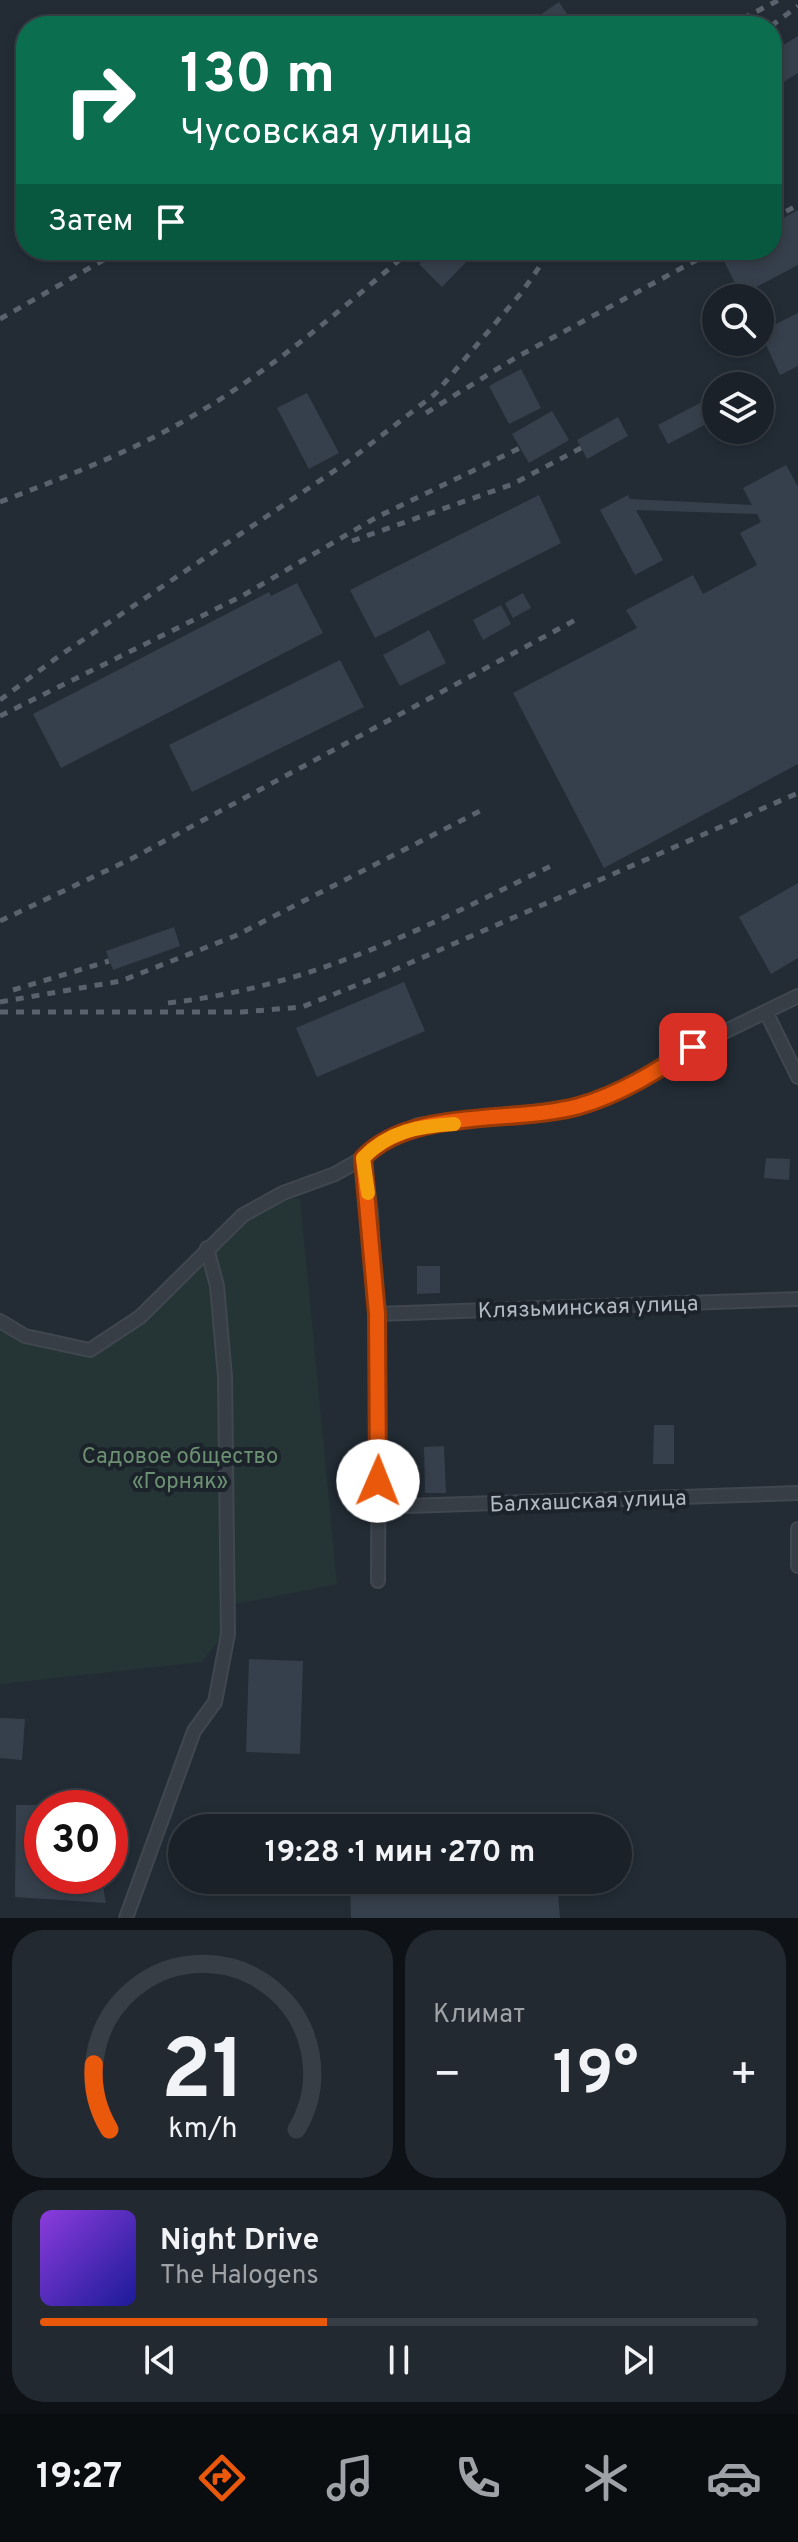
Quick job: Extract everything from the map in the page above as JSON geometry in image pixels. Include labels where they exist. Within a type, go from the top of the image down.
[{"type":"street","points":[[0,1321],[25,1336],[90,1350],[140,1317],[223,1231],[261,1202],[335,1174],[363,1158],[374,1147],[418,1125],[578,1107],[643,1080],[693,1047],[767,1014],[798,996]]},
{"type":"street","points":[[767,1014],[798,1077]]},
{"type":"street","points":[[363,1158],[377,1314],[378,1581]]},
{"type":"street","points":[[126,1918],[194,1731],[215,1702],[228,1634],[225,1377],[217,1286],[207,1248]]},
{"type":"street","name":"Клязьминская улица","points":[[377,1314],[798,1299]]},
{"type":"street","name":"Балхашская улица","points":[[377,1507],[798,1493]]},
{"type":"street","points":[[798,1529],[798,1566]]},
{"type":"green space","name":"Садовое общество «Горняк»","points":[[300,1198],[337,1584],[226,1606],[222,1636],[202,1662],[0,1684],[0,1327],[90,1350],[109,1341],[256,1214],[278,1201]]},
{"type":"building","points":[[559,2],[568,16],[539,16]]},
{"type":"building","points":[[798,36],[798,73],[782,83],[782,46]]},
{"type":"building","points":[[798,210],[798,265],[762,284],[736,284],[724,260],[782,260],[782,219]]},
{"type":"building","points":[[423,260],[468,260],[442,287],[419,264]]},
{"type":"building","points":[[798,313],[798,366],[780,375],[771,356],[774,356],[774,325]]},
{"type":"building","points":[[521,369],[541,408],[509,424],[489,386]]},
{"type":"building","points":[[307,393],[339,453],[309,469],[277,408]]},
{"type":"building","points":[[700,403],[702,407],[702,426],[668,444],[658,425]]},
{"type":"building","points":[[552,411],[569,440],[529,463],[512,434]]},
{"type":"building","points":[[618,417],[628,436],[587,459],[577,440]]},
{"type":"building","points":[[786,465],[798,487],[798,764],[604,868],[513,693],[637,628],[626,610],[693,575],[703,594],[757,565],[740,533],[761,522],[757,514],[636,510],[663,560],[635,575],[600,510],[628,495],[630,499],[752,505],[743,488]]},
{"type":"building","points":[[539,495],[561,543],[375,638],[350,590]]},
{"type":"building","points":[[297,583],[323,633],[61,768],[33,714],[269,592],[271,596]]},
{"type":"building","points":[[523,593],[531,608],[513,618],[505,603]]},
{"type":"building","points":[[501,605],[511,624],[483,640],[473,620]]},
{"type":"building","points":[[429,630],[446,663],[400,686],[383,655]]},
{"type":"building","points":[[340,660],[364,707],[192,792],[169,745]]},
{"type":"building","points":[[798,883],[798,958],[771,974],[739,917]]},
{"type":"building","points":[[174,927],[180,946],[113,970],[106,951]]},
{"type":"building","points":[[404,982],[425,1031],[317,1077],[296,1028]]},
{"type":"building","points":[[766,1158],[790,1159],[789,1180],[764,1178]]},
{"type":"building","points":[[417,1266],[440,1266],[440,1293],[417,1294]]},
{"type":"building","points":[[654,1425],[674,1425],[674,1464],[653,1464]]},
{"type":"building","points":[[444,1446],[446,1493],[425,1493],[424,1447]]},
{"type":"building","points":[[249,1659],[303,1661],[300,1754],[246,1752]]},
{"type":"building","points":[[0,1718],[25,1719],[22,1760],[0,1758]]},
{"type":"building","points":[[16,1805],[24,1805],[24,1894],[104,1894],[106,1903],[15,1897]]},
{"type":"building","points":[[350,1894],[558,1894],[560,1918],[351,1918]]},
{"type":"railway","points":[[748,16],[779,0]]},
{"type":"railway","points":[[782,18],[798,6]]},
{"type":"railway","points":[[782,214],[798,205]]},
{"type":"railway","points":[[0,319],[103,260]]},
{"type":"railway","points":[[0,502],[124,451],[196,414],[280,358],[399,260]]},
{"type":"railway","points":[[0,700],[59,656],[346,463],[435,394],[522,292],[544,260]]},
{"type":"railway","points":[[426,413],[515,358],[696,260]]},
{"type":"railway","points":[[0,716],[242,596],[377,517],[520,448]]},
{"type":"railway","points":[[352,541],[513,484],[581,448]]},
{"type":"railway","points":[[0,921],[131,859],[579,618]]},
{"type":"railway","points":[[0,1012],[242,1012],[302,1007],[387,973],[798,793]]},
{"type":"railway","points":[[0,1002],[121,981],[235,936],[482,810]]},
{"type":"railway","points":[[168,1003],[222,995],[321,968],[415,931],[557,863]]},
{"type":"railway","points":[[13,990],[109,961]]},
{"type":"slow traffic","points":[[368,1193],[363,1158],[374,1147],[418,1125],[454,1124]]},
{"type":"route","points":[[378,1481],[377,1314],[371,1213],[363,1158],[374,1147],[418,1125],[452,1124],[578,1107],[643,1080],[693,1047]]}]
